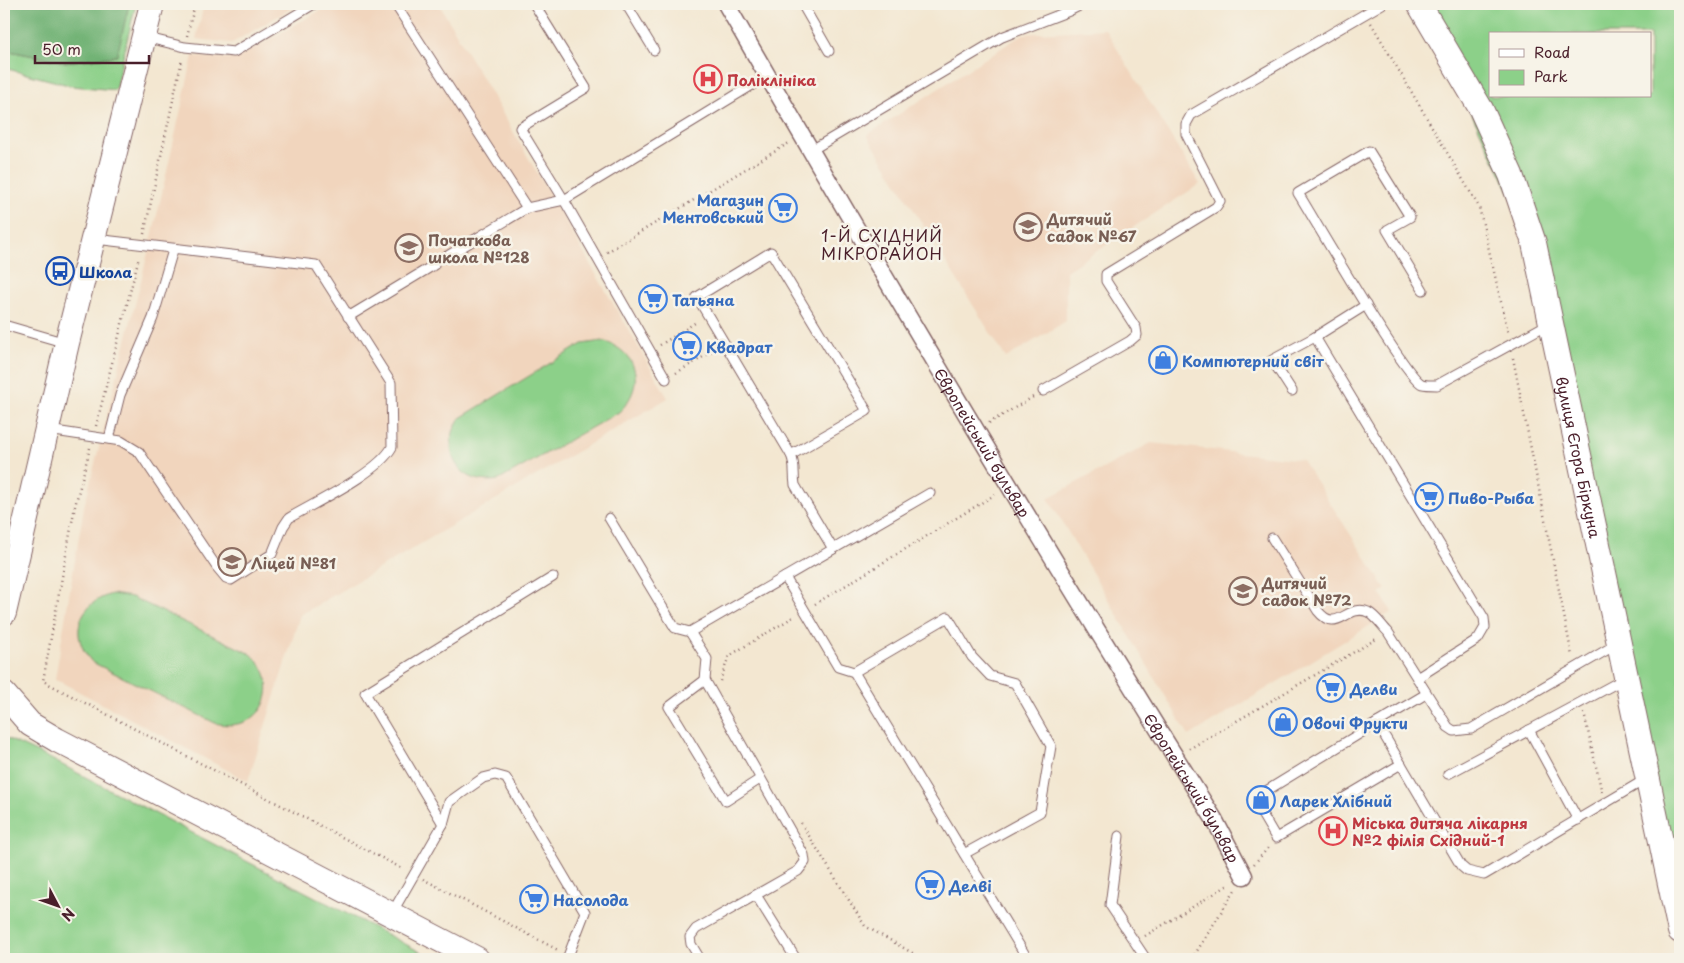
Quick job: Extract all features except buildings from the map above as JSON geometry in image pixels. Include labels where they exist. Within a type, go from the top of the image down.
[{"type":"street","points":[[4,613],[67,343],[152,4]]},
{"type":"street","name":"Європейський бульвар","points":[[726,4],[810,151],[976,431],[1214,819],[1244,876]]},
{"type":"street","name":"вулиця Єгора Біркуна","points":[[1420,4],[1481,109],[1511,175],[1534,243],[1680,931]]},
{"type":"street","points":[[4,694],[30,724],[57,740],[477,959]]},
{"type":"lane","points":[[144,37],[185,47],[234,52],[314,4]]},
{"type":"lane","points":[[395,4],[527,208]]},
{"type":"lane","points":[[534,4],[586,88],[520,128],[564,200],[666,379]]},
{"type":"lane","points":[[626,4],[654,50]]},
{"type":"lane","points":[[802,4],[829,51]]},
{"type":"lane","points":[[810,151],[1002,37],[1083,4]]},
{"type":"lane","points":[[1043,391],[1130,341],[1136,335],[1136,328],[1106,281],[1106,274],[1216,207],[1220,201],[1186,134],[1186,124],[1191,115],[1382,4]]},
{"type":"lane","points":[[444,258],[527,208],[564,200],[767,76]]},
{"type":"lane","points":[[1422,290],[1387,230],[1410,217],[1369,151],[1298,193],[1366,305],[1410,372],[1422,384],[1438,385],[1551,323]]},
{"type":"lane","points":[[47,430],[109,438],[121,441],[139,452],[226,578],[231,580],[272,554],[282,527],[289,518],[373,468],[387,455],[392,447],[391,383],[316,265],[173,250],[93,238]]},
{"type":"lane","points":[[109,438],[120,395],[153,318],[173,250]]},
{"type":"lane","points":[[791,455],[866,411],[771,252],[697,297],[791,455],[796,465],[795,485],[833,549]]},
{"type":"lane","points":[[348,317],[434,265]]},
{"type":"lane","points":[[1292,391],[1272,360],[1315,337],[1366,305]]},
{"type":"lane","points":[[4,326],[67,343]]},
{"type":"lane","points":[[1315,337],[1484,618],[1485,627],[1478,639],[1417,678]]},
{"type":"lane","points":[[690,632],[930,493]]},
{"type":"lane","points":[[609,518],[675,628],[690,632],[706,659],[705,680],[804,855],[805,862],[798,871],[696,929],[690,937],[691,944],[700,959]]},
{"type":"lane","points":[[1272,538],[1318,611],[1326,620],[1334,621],[1353,612],[1362,611],[1369,613],[1388,632],[1448,727],[1454,731],[1463,732],[1471,729],[1619,642]]},
{"type":"lane","points":[[443,824],[365,693],[553,577]]},
{"type":"lane","points":[[785,577],[803,611],[838,667],[854,672],[1024,953],[1021,959]]},
{"type":"lane","points":[[854,672],[948,617],[972,657],[990,676],[1015,683],[1051,746],[1040,812],[964,854]]},
{"type":"lane","points":[[1448,774],[1626,677]]},
{"type":"lane","points":[[705,680],[669,707],[726,801],[760,779]]},
{"type":"lane","points":[[1401,764],[1276,838],[1253,799],[1426,694]]},
{"type":"lane","points":[[1377,723],[1461,866],[1467,871],[1484,875],[1648,778]]},
{"type":"lane","points":[[1529,730],[1578,820]]},
{"type":"lane","points":[[391,914],[443,824],[449,802],[484,778],[495,775],[506,778],[585,912],[567,959]]},
{"type":"lane","points":[[1119,836],[1110,905],[1146,959]]},
{"type":"lane","points":[[756,895],[796,959]]},
{"type":"path","points":[[1366,14],[1479,207],[1510,344],[1574,668]]},
{"type":"path","points":[[597,258],[801,135]]},
{"type":"path","points":[[651,350],[708,315]]},
{"type":"path","points":[[666,379],[725,344]]},
{"type":"path","points":[[976,431],[1043,391]]},
{"type":"path","points":[[718,688],[729,656],[1009,486]]},
{"type":"path","points":[[1175,757],[1388,632]]},
{"type":"path","points":[[1581,702],[1604,804]]},
{"type":"path","points":[[797,816],[865,926],[924,959]]},
{"type":"path","points":[[1192,959],[1244,876],[1276,838]]},
{"type":"path","points":[[1134,943],[1244,876]]},
{"type":"shaded area","points":[[204,4],[299,4],[232,43],[196,39]]},
{"type":"shaded area","points":[[331,4],[439,4],[668,398],[300,615],[248,781],[55,679],[84,507],[152,237],[193,56],[236,59]]},
{"type":"shaded area","name":"Дитячий садок №67","points":[[1105,29],[1200,184],[1066,271],[1066,321],[1006,358],[867,135],[1023,34]]},
{"type":"shaded area","name":"Дитячий садок №72","points":[[1151,443],[1302,460],[1386,589],[1380,593],[1392,612],[1189,736],[1048,498]]},
{"type":"green space","points":[[4,4],[129,4],[117,56],[65,62],[4,50]]},
{"type":"green space","points":[[129,4],[136,4],[115,90],[72,86],[4,68],[4,50],[65,62],[116,56]]},
{"type":"green space","points":[[1419,4],[1680,4],[1680,931],[1534,243]]},
{"type":"green space","points":[[602,341],[624,353],[631,361],[634,371],[633,391],[628,402],[619,412],[499,480],[485,481],[473,478],[463,472],[456,464],[452,454],[451,443],[454,430],[460,418],[582,344]]},
{"type":"green space","points":[[112,594],[132,597],[251,654],[261,666],[267,680],[267,693],[264,705],[256,715],[245,722],[231,725],[215,723],[92,662],[80,641],[80,621],[84,612],[91,605],[100,598]]},
{"type":"green space","points":[[4,737],[49,758],[434,959],[4,959]]},
{"type":"place","name":"Поліклініка","points":[[708,79]]},
{"type":"place","name":"Магазин Ментовський","points":[[783,208]]},
{"type":"place","name":"Дитячий садок №67","points":[[1028,227]]},
{"type":"place","name":"Початкова школа №128","points":[[409,248]]},
{"type":"place","name":"Школа","points":[[60,271]]},
{"type":"place","name":"Татьяна","points":[[653,299]]},
{"type":"place","name":"Квадрат","points":[[687,346]]},
{"type":"place","name":"Компютерний світ","points":[[1163,360]]},
{"type":"place","name":"Пиво-Рыба","points":[[1429,497]]},
{"type":"place","name":"Ліцей №81","points":[[232,562]]},
{"type":"place","name":"Дитячий садок №72","points":[[1243,591]]},
{"type":"place","name":"Делви","points":[[1331,688]]},
{"type":"place","name":"Овочі Фрукти","points":[[1283,722]]},
{"type":"place","name":"Ларек Хлібний","points":[[1261,800]]},
{"type":"place","name":"Міська дитяча лікарня №2 філія Східний-1","points":[[1333,831]]},
{"type":"place","name":"Делві","points":[[930,885]]},
{"type":"place","name":"Насолода","points":[[534,899]]},
{"type":"district","name":"1-Й СХІДНИЙ МІКРОРАЙОН","points":[[882,244]]}]
